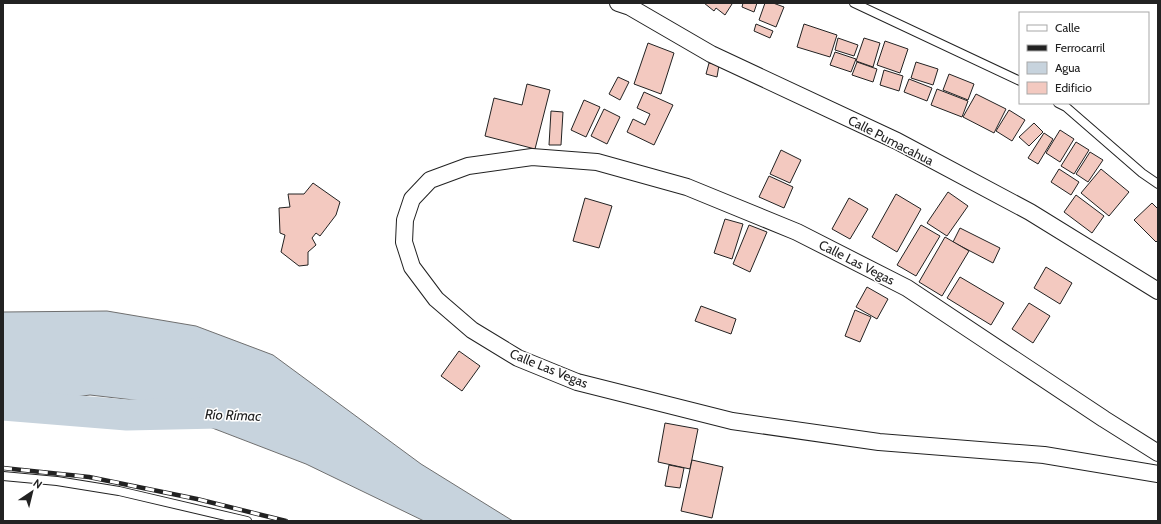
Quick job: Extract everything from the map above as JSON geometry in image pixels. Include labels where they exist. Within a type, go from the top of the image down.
[{"type":"street","name":"Calle Pumacahua","points":[[618,3],[630,7],[711,54],[911,149],[1030,212],[1158,291]]},
{"type":"street","name":"Calle Las Vegas","points":[[1158,452],[1097,414],[907,288],[797,232],[688,187],[597,162],[532,157],[468,166],[430,180],[412,200],[405,220],[404,242],[412,267],[436,299],[472,330],[518,358],[577,382],[732,421],[879,442],[1044,455],[1158,474]]},
{"type":"lane","points":[[854,3],[1019,81]]},
{"type":"lane","points":[[1060,104],[1066,107],[1142,173],[1158,184]]},
{"type":"lane","points":[[3,476],[57,481],[119,491],[247,521]]},
{"type":"water","points":[[107,311],[196,326],[273,355],[421,464],[513,521],[424,521],[306,464],[142,401],[90,395],[3,407],[3,312]]},
{"type":"building","points":[[704,3],[732,4],[725,15],[716,8],[714,11]]},
{"type":"building","points":[[743,3],[757,3],[754,12],[742,7]]},
{"type":"building","points":[[765,3],[773,3],[784,7],[776,27],[759,20]]},
{"type":"building","points":[[756,24],[773,31],[770,38],[754,31]]},
{"type":"building","points":[[804,24],[837,35],[830,57],[797,47]]},
{"type":"building","points":[[838,38],[858,45],[854,56],[835,50]]},
{"type":"building","points":[[864,38],[880,43],[873,67],[856,61]]},
{"type":"building","points":[[885,41],[908,49],[900,73],[877,65]]},
{"type":"building","points":[[648,43],[674,53],[661,94],[634,84]]},
{"type":"building","points":[[835,52],[856,59],[851,72],[830,65]]},
{"type":"building","points":[[857,62],[877,69],[873,82],[852,75]]},
{"type":"building","points":[[916,62],[938,69],[933,85],[911,78]]},
{"type":"building","points":[[709,63],[719,65],[717,77],[706,74]]},
{"type":"building","points":[[884,70],[903,76],[899,91],[880,85]]},
{"type":"building","points":[[949,74],[974,84],[968,100],[943,90]]},
{"type":"building","points":[[618,77],[629,82],[620,100],[609,94]]},
{"type":"building","points":[[909,79],[932,88],[927,101],[904,92]]},
{"type":"building","points":[[527,84],[550,90],[535,149],[485,136],[494,98],[522,105]]},
{"type":"building","points":[[937,89],[968,101],[962,117],[931,105]]},
{"type":"building","points":[[644,92],[673,105],[654,145],[627,132],[633,119],[645,125],[650,114],[637,108]]},
{"type":"building","points":[[976,94],[1006,109],[994,133],[963,117]]},
{"type":"building","points":[[584,100],[600,107],[586,137],[571,130]]},
{"type":"building","points":[[604,109],[620,117],[607,144],[591,136]]},
{"type":"building","points":[[1009,110],[1025,120],[1012,141],[996,131]]},
{"type":"building","points":[[551,111],[563,112],[561,145],[549,145]]},
{"type":"building","points":[[1034,123],[1043,132],[1029,146],[1019,137]]},
{"type":"building","points":[[1060,130],[1074,139],[1060,162],[1046,153]]},
{"type":"building","points":[[1044,133],[1053,139],[1038,164],[1028,158]]},
{"type":"building","points":[[1076,142],[1089,150],[1074,174],[1061,166]]},
{"type":"building","points":[[781,150],[801,160],[790,183],[770,174]]},
{"type":"building","points":[[1090,152],[1103,160],[1088,182],[1076,174]]},
{"type":"building","points":[[1059,169],[1079,182],[1071,195],[1051,182]]},
{"type":"building","points":[[1101,169],[1129,192],[1109,216],[1081,193]]},
{"type":"building","points":[[769,176],[793,187],[784,208],[759,197]]},
{"type":"building","points":[[313,183],[340,202],[336,215],[320,236],[316,233],[312,238],[316,245],[308,252],[308,265],[299,266],[281,252],[285,235],[280,233],[279,208],[290,207],[288,194],[304,194]]},
{"type":"building","points":[[948,192],[968,206],[947,236],[927,223]]},
{"type":"building","points":[[896,194],[921,209],[897,252],[872,237]]},
{"type":"building","points":[[1076,195],[1104,216],[1092,233],[1064,212]]},
{"type":"building","points":[[585,198],[612,206],[599,248],[573,241]]},
{"type":"building","points":[[849,198],[868,209],[850,239],[832,229]]},
{"type":"building","points":[[1152,203],[1158,209],[1158,240],[1156,242],[1134,220]]},
{"type":"building","points":[[725,219],[743,224],[732,259],[714,253]]},
{"type":"building","points":[[749,225],[767,232],[750,272],[733,264]]},
{"type":"building","points":[[921,225],[940,236],[916,276],[897,265]]},
{"type":"building","points":[[960,228],[1000,248],[993,263],[953,242]]},
{"type":"building","points":[[945,237],[969,251],[942,296],[919,282]]},
{"type":"building","points":[[1046,267],[1072,283],[1060,304],[1034,288]]},
{"type":"building","points":[[960,277],[1004,303],[991,325],[947,298]]},
{"type":"building","points":[[867,287],[888,299],[877,319],[856,307]]},
{"type":"building","points":[[1029,303],[1050,316],[1033,343],[1012,329]]},
{"type":"building","points":[[701,306],[736,319],[731,334],[695,321]]},
{"type":"building","points":[[855,310],[871,317],[860,342],[845,336]]},
{"type":"building","points":[[459,351],[480,366],[462,391],[441,376]]},
{"type":"building","points":[[665,423],[698,429],[690,469],[658,462]]},
{"type":"building","points":[[692,460],[723,467],[712,518],[681,511]]},
{"type":"building","points":[[669,465],[684,468],[680,488],[665,486]]},
{"type":"waterway","name":"Río Rímac","points":[[3,405],[127,415],[219,413]]},
{"type":"railway","points":[[3,468],[89,477],[197,499],[286,521]]}]
